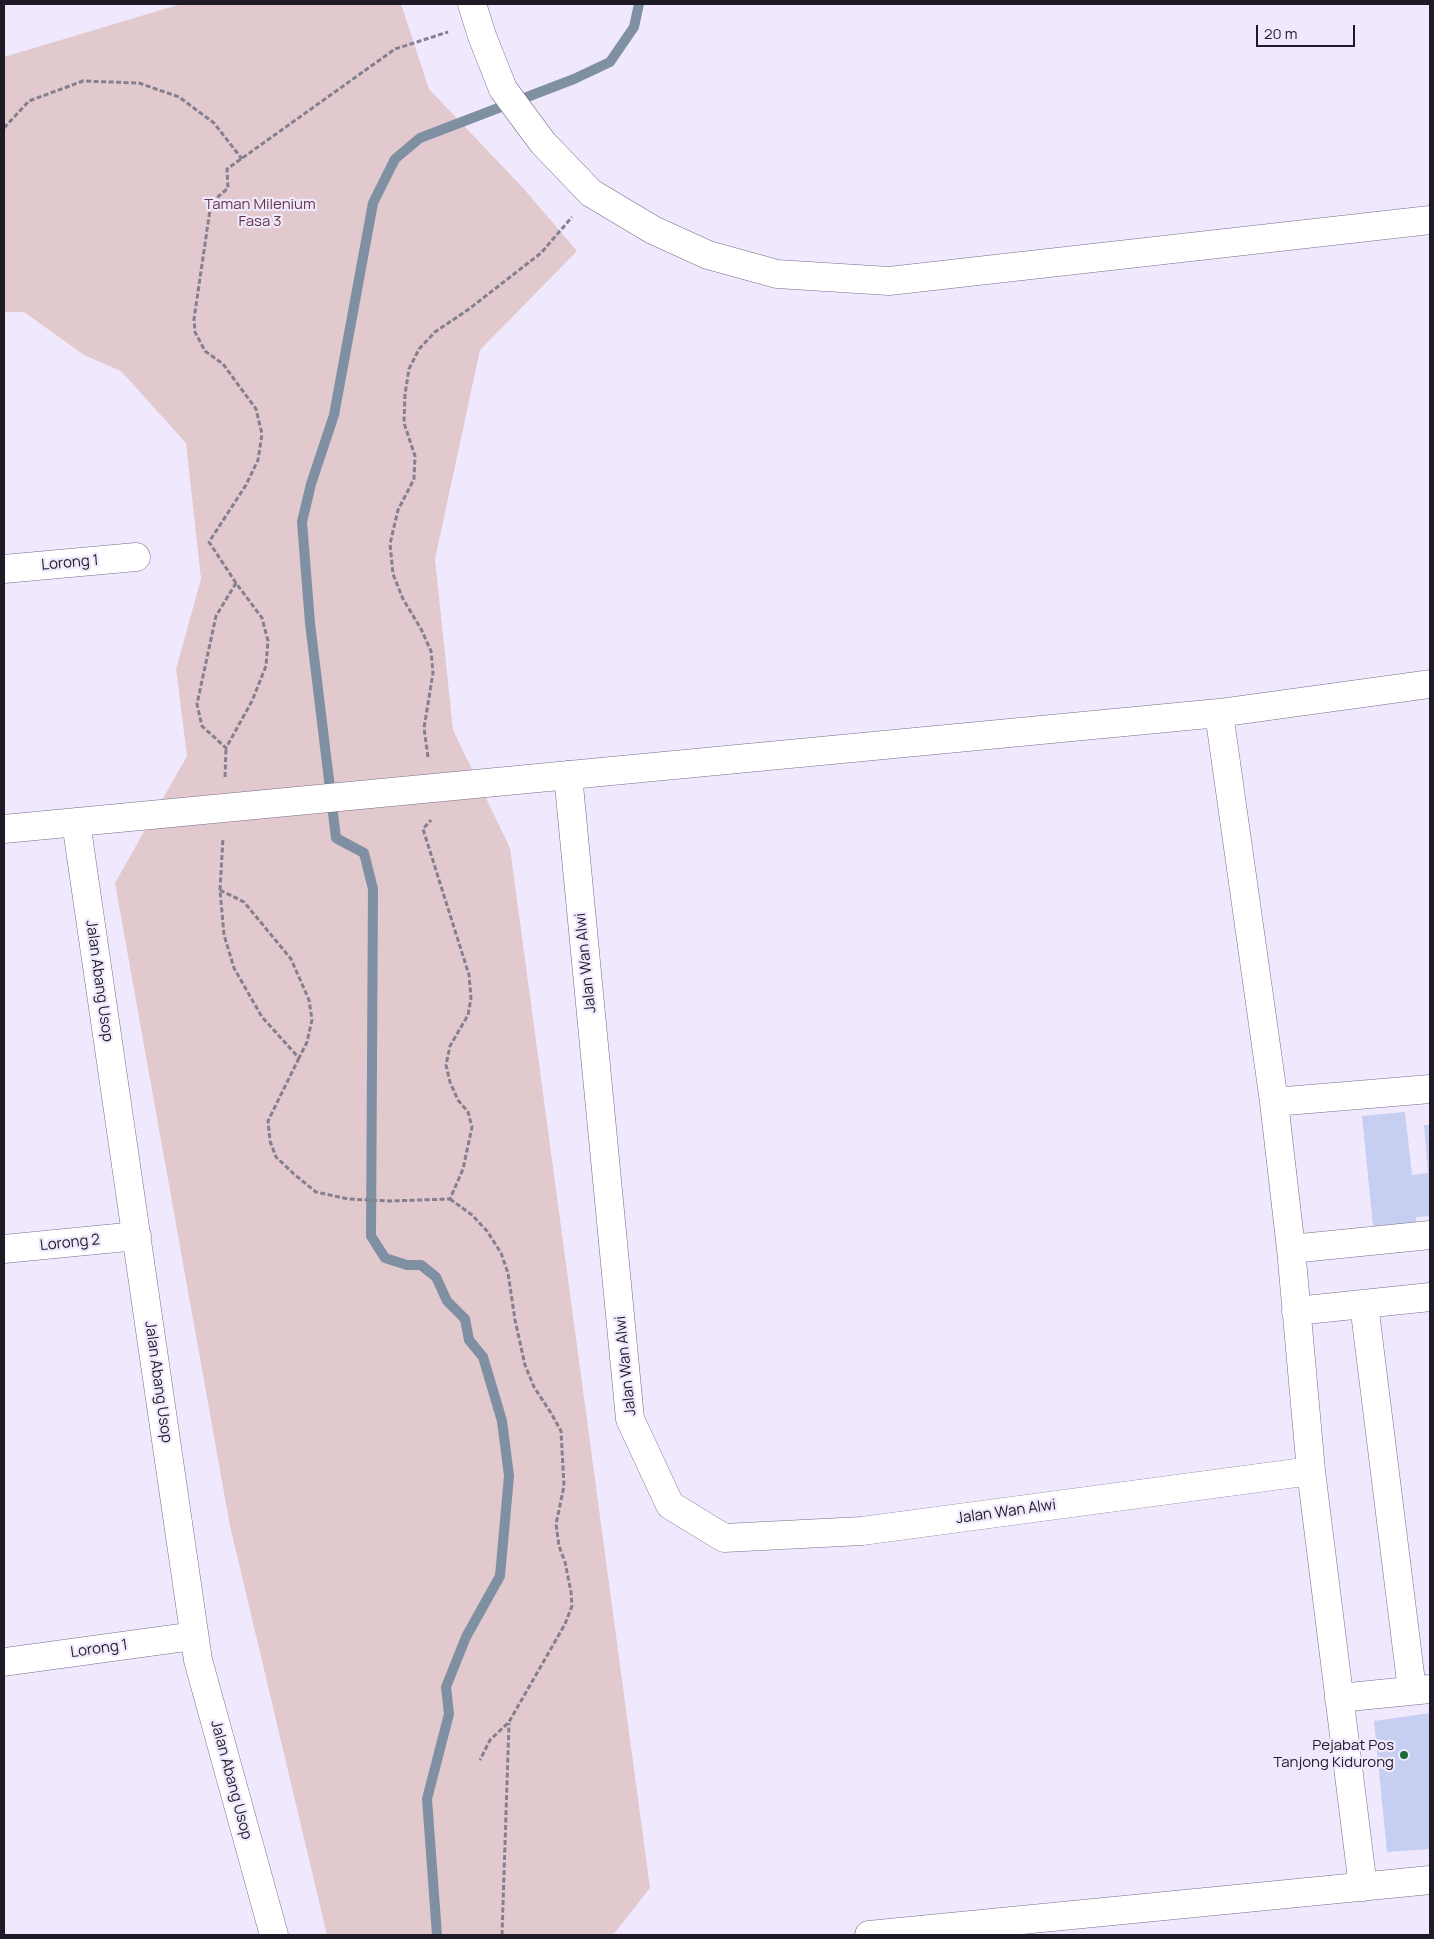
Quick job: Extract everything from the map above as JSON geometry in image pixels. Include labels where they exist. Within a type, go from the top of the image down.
[{"type":"street","points":[[475,13],[503,89],[543,143],[591,193],[653,230],[708,255],[777,274],[889,280],[1430,220]]},
{"type":"street","name":"Lorong 1","points":[[4,568],[136,557]]},
{"type":"street","points":[[4,829],[1219,713],[1430,684]]},
{"type":"street","points":[[1219,713],[1274,1102],[1291,1249],[1312,1471],[1363,1887]]},
{"type":"street","name":"Jalan Wan Alwi","points":[[568,775],[630,1419],[670,1505],[724,1538],[862,1531],[1312,1471]]},
{"type":"street","name":"Jalan Abang Usop","points":[[76,822],[198,1660],[274,1935]]},
{"type":"street","points":[[1274,1102],[1430,1089]]},
{"type":"street","points":[[1291,1249],[1430,1235]]},
{"type":"street","name":"Lorong 2","points":[[4,1249],[136,1236]]},
{"type":"street","points":[[1296,1311],[1430,1297]]},
{"type":"street","points":[[1339,1698],[1421,1689],[1364,1304]]},
{"type":"street","name":"Lorong 1","points":[[4,1662],[194,1636]]},
{"type":"street","points":[[868,1935],[1430,1880]]},
{"type":"path","points":[[299,1058],[262,1017],[234,968],[224,935],[220,890],[226,748],[252,701],[266,666],[268,641],[262,618],[209,542],[246,485],[258,460],[262,434],[256,409],[223,364],[205,351],[195,332],[194,319],[211,203],[228,188],[228,169],[395,49],[475,13]]},
{"type":"path","points":[[4,128],[30,101],[83,81],[139,83],[179,97],[214,123],[242,159]]},
{"type":"path","points":[[450,1199],[463,1169],[472,1127],[468,1112],[458,1100],[450,1082],[446,1065],[450,1046],[468,1015],[471,998],[469,975],[423,829],[434,816],[424,728],[433,673],[431,651],[421,629],[403,599],[393,574],[390,544],[398,510],[414,479],[414,456],[404,423],[405,394],[409,369],[419,349],[435,332],[469,309],[541,253],[591,193]]},
{"type":"path","points":[[226,748],[202,726],[197,704],[216,616],[236,583]]},
{"type":"path","points":[[220,890],[244,902],[292,959],[309,1000],[312,1020],[307,1042],[268,1121],[270,1141],[276,1157],[316,1192],[348,1199],[450,1199],[472,1215],[487,1231],[501,1253],[508,1273],[515,1320],[525,1365],[534,1387],[561,1431],[564,1486],[556,1524],[559,1546],[572,1592],[572,1606],[558,1638],[509,1722],[490,1740],[480,1760]]},
{"type":"path","points":[[502,1935],[509,1722]]},
{"type":"green space","name":"Taman Milenium Fasa 3","points":[[181,4],[401,4],[429,89],[523,188],[577,251],[480,350],[435,559],[453,730],[510,848],[650,1888],[613,1935],[327,1935],[230,1526],[115,883],[187,756],[176,669],[201,579],[186,443],[121,371],[84,355],[24,312],[4,312],[4,57]]},
{"type":"building","points":[[1405,1112],[1412,1175],[1428,1173],[1424,1125],[1430,1125],[1430,1216],[1416,1217],[1417,1233],[1374,1236],[1362,1116]]},
{"type":"building","name":"Pejabat Pos Tanjong Kidurong","points":[[1430,1713],[1430,1849],[1387,1852],[1374,1721]]},
{"type":"waterway","points":[[437,1935],[427,1799],[449,1714],[446,1687],[466,1637],[500,1576],[509,1476],[502,1421],[483,1357],[469,1340],[465,1319],[447,1301],[436,1277],[421,1265],[407,1265],[385,1258],[371,1236],[373,889],[364,853],[336,838],[310,623],[302,522],[311,484],[334,415],[373,203],[395,159],[420,138],[574,79],[610,62],[634,27],[639,4]]},
{"type":"place","name":"Pejabat Pos Tanjong Kidurong","points":[[1404,1755]]}]
